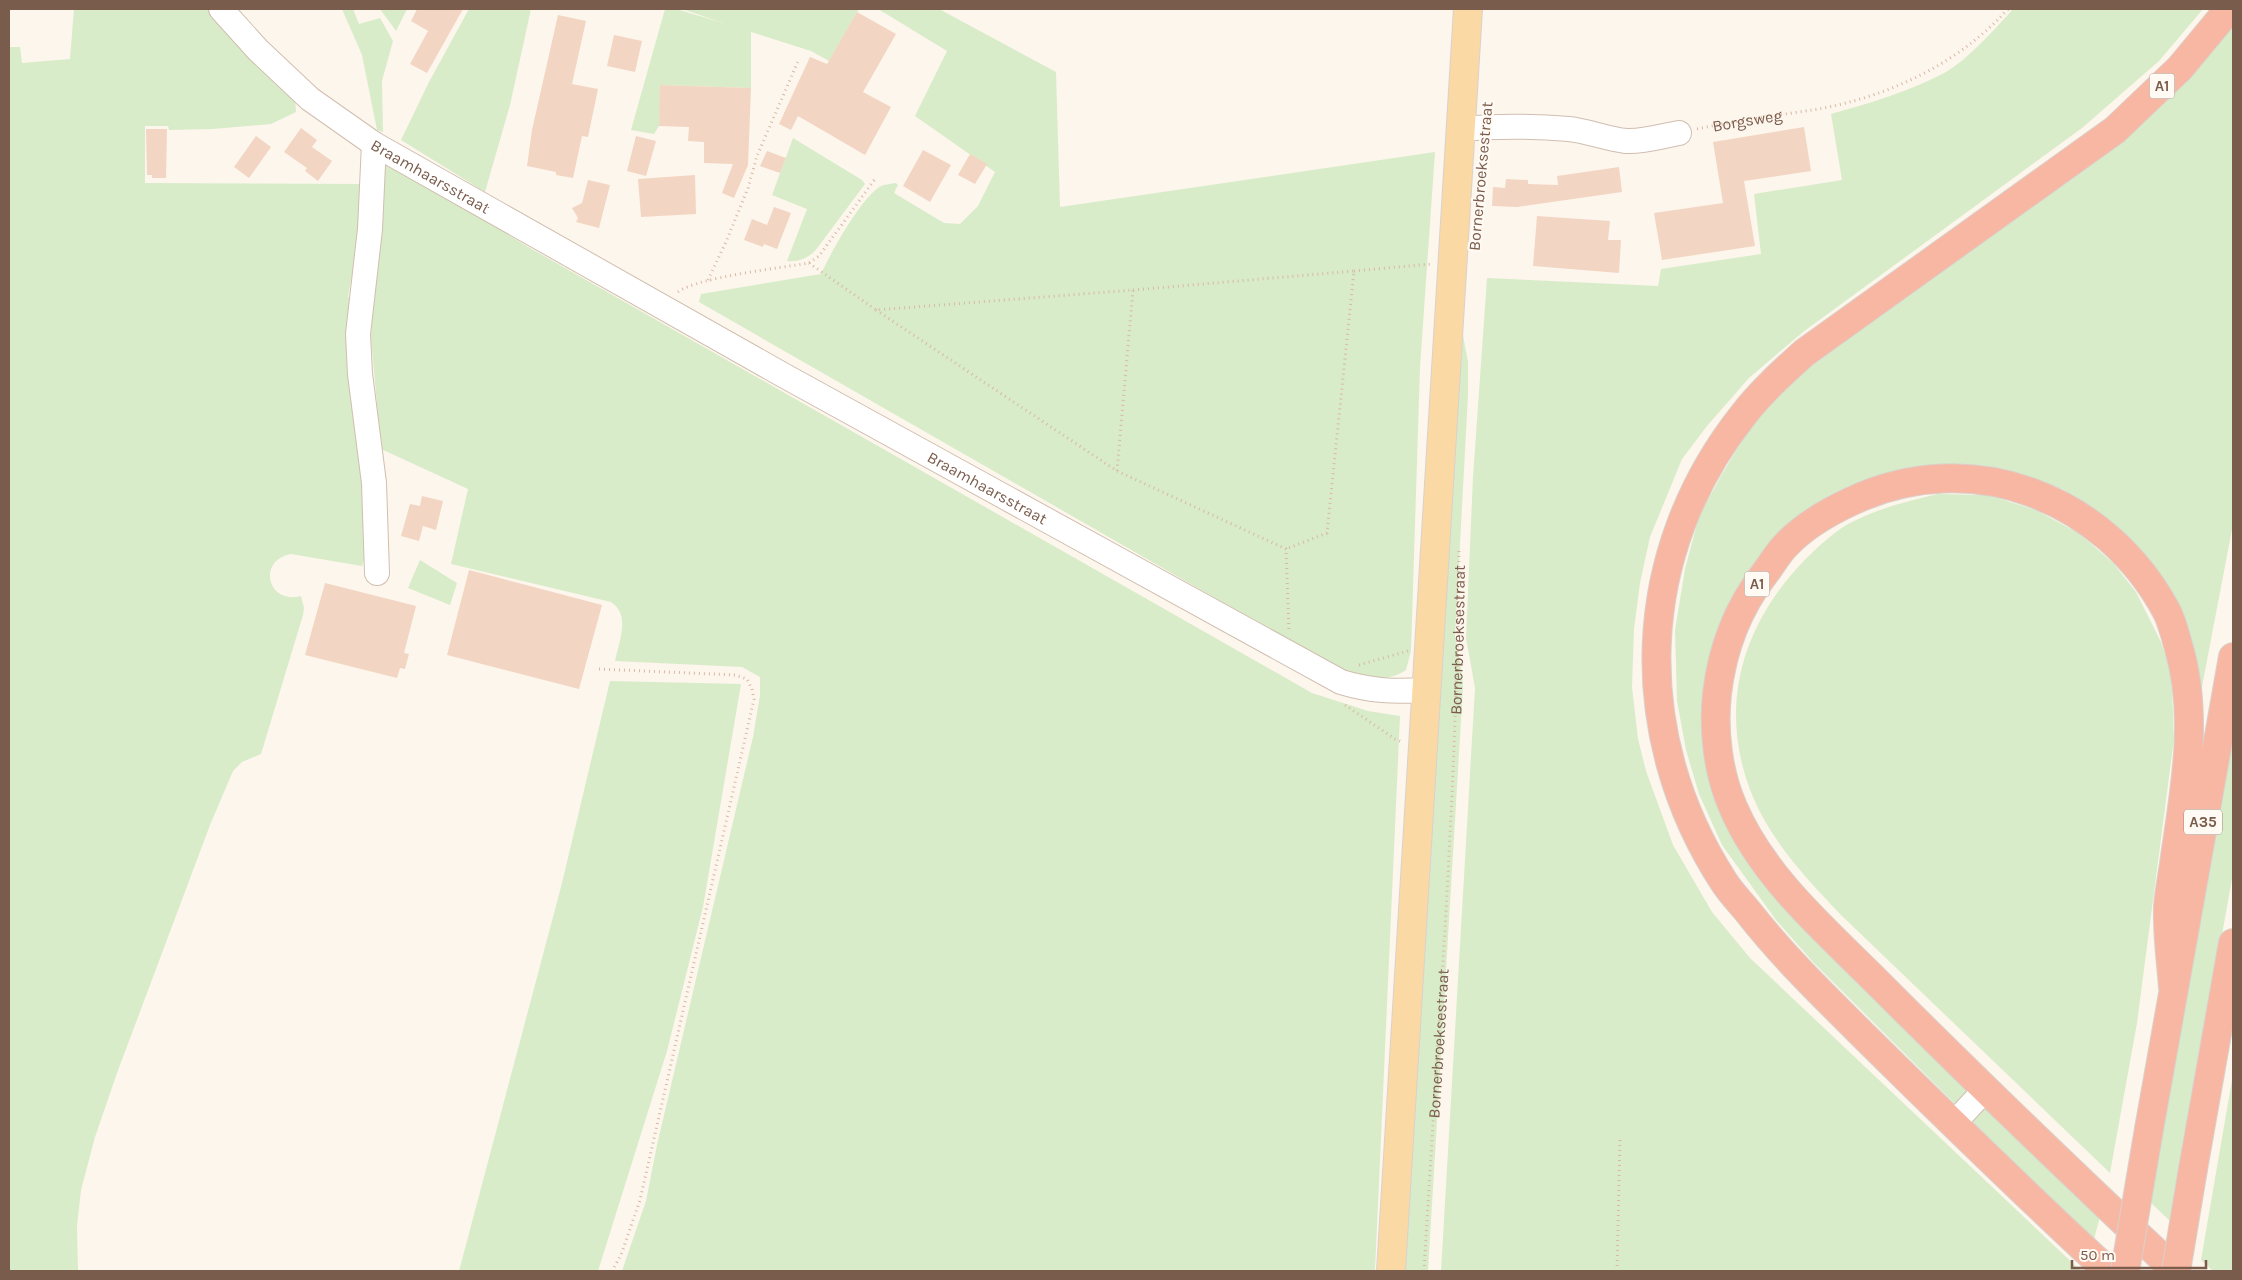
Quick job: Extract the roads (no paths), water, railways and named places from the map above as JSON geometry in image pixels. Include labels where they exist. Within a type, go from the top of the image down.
[{"type":"highway","name":"A1","points":[[2108,1271],[2013,1183],[1828,1001],[1764,932],[1724,882],[1689,818],[1668,758],[1657,697],[1656,639],[1664,576],[1677,535],[1700,482],[1719,449],[1744,413],[1804,353],[1853,316],[2115,130],[2180,68],[2229,9]]},
{"type":"highway","name":"A1","points":[[2173,987],[2168,909],[2190,729],[2188,690],[2169,616],[2145,575],[2121,548],[2085,519],[2042,495],[2001,482],[1961,478],[1914,480],[1872,492],[1831,511],[1786,545],[1750,592],[1736,622],[1723,653],[1716,706],[1717,739],[1722,771],[1732,805],[1748,836],[1770,870],[1814,918],[1986,1089],[2176,1271]]},
{"type":"highway","name":"A35","points":[[2125,1271],[2173,987],[2233,657]]},
{"type":"highway","points":[[2176,1271],[2233,943]]},
{"type":"main road","name":"Bornerbroeksestraat","points":[[1391,1271],[1468,9]]},
{"type":"street","name":"Braamhaarsstraat","points":[[221,9],[258,50],[310,99],[374,144],[1341,682],[1368,690],[1396,692],[1425,690]]},
{"type":"street","points":[[1460,129],[1485,127],[1557,128],[1592,133],[1624,141],[1679,133]]},
{"type":"street","points":[[374,144],[370,229],[358,334],[360,374],[374,483],[377,574]]},
{"type":"street","points":[[1953,1124],[1986,1089]]}]
